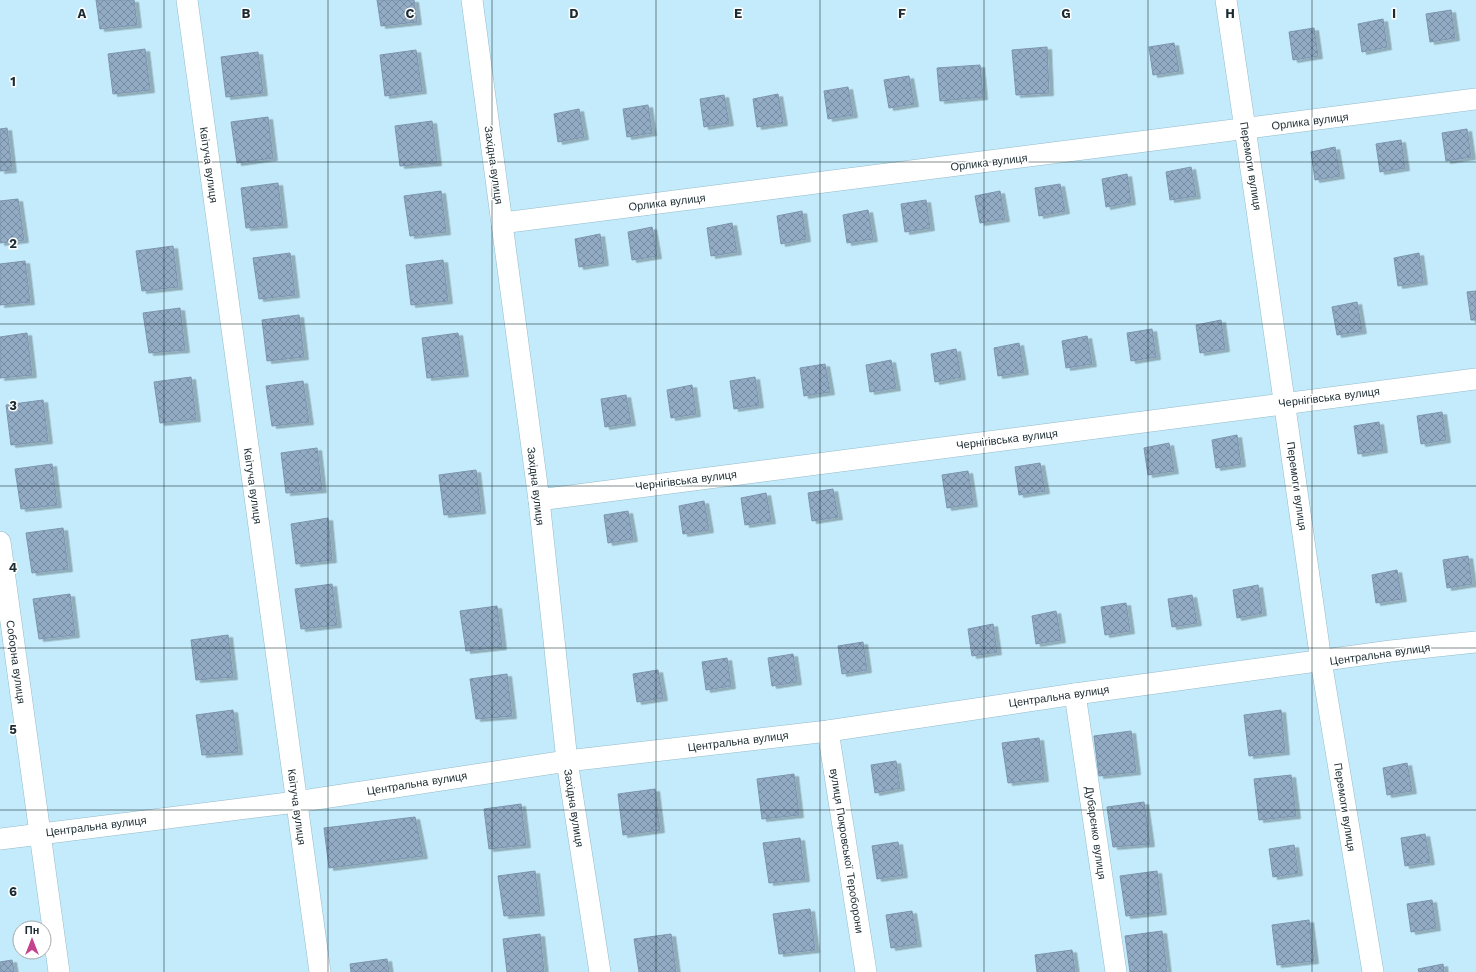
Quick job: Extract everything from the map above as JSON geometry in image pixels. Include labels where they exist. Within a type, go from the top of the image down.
[{"type":"street","name":"Квітуча вулиця","points":[[187,0],[320,972]]},
{"type":"street","name":"Західна вулиця","points":[[472,0],[538,500],[567,761],[600,972]]},
{"type":"street","name":"Перемоги вулиця","points":[[1226,0],[1321,662],[1373,972]]},
{"type":"street","name":"Орлика вулиця","points":[[502,223],[1476,99]]},
{"type":"street","name":"Чернігівська вулиця","points":[[538,500],[1476,379]]},
{"type":"street","name":"Соборна вулиця","points":[[0,542],[59,972]]},
{"type":"street","name":"Центральна вулиця","points":[[0,839],[296,802],[567,761],[828,731],[1075,694],[1321,662],[1391,651],[1476,642]]},
{"type":"street","name":"Дубарєнко вулиця","points":[[1075,694],[1116,972]]},
{"type":"street","name":"вулиця Покровської Тероборони","points":[[828,731],[866,972]]},
{"type":"building","points":[[96,0],[134,0],[137,25],[100,29]]},
{"type":"building","points":[[377,0],[414,0],[417,22],[381,26]]},
{"type":"building","points":[[1451,10],[1455,38],[1430,42],[1426,14]]},
{"type":"building","points":[[1383,19],[1387,47],[1362,52],[1358,24]]},
{"type":"building","points":[[1314,28],[1318,56],[1293,60],[1289,32]]},
{"type":"building","points":[[1174,43],[1179,71],[1153,75],[1149,47]]},
{"type":"building","points":[[1047,47],[1049,93],[1016,95],[1012,50]]},
{"type":"building","points":[[145,49],[150,90],[113,94],[108,54]]},
{"type":"building","points":[[416,50],[422,91],[385,96],[380,55]]},
{"type":"building","points":[[258,52],[263,93],[226,97],[221,57]]},
{"type":"building","points":[[980,65],[983,97],[940,101],[937,68]]},
{"type":"building","points":[[909,76],[914,104],[889,108],[884,80]]},
{"type":"building","points":[[848,87],[853,115],[828,119],[824,91]]},
{"type":"building","points":[[778,94],[783,123],[757,127],[753,99]]},
{"type":"building","points":[[724,95],[729,123],[704,127],[700,99]]},
{"type":"building","points":[[648,105],[652,133],[627,137],[623,109]]},
{"type":"building","points":[[579,109],[584,137],[558,142],[554,114]]},
{"type":"building","points":[[268,117],[273,158],[237,163],[231,122]]},
{"type":"building","points":[[432,121],[437,163],[400,166],[395,126]]},
{"type":"building","points":[[7,128],[12,170],[0,171],[0,129]]},
{"type":"building","points":[[1467,129],[1471,157],[1446,161],[1442,133]]},
{"type":"building","points":[[1401,140],[1405,168],[1380,172],[1376,144]]},
{"type":"building","points":[[1335,147],[1340,176],[1315,180],[1311,152]]},
{"type":"building","points":[[1191,167],[1196,196],[1170,200],[1166,172]]},
{"type":"building","points":[[1127,174],[1131,202],[1106,207],[1102,179]]},
{"type":"building","points":[[278,183],[283,225],[246,228],[241,188]]},
{"type":"building","points":[[1060,184],[1065,211],[1039,216],[1035,188]]},
{"type":"building","points":[[441,191],[446,232],[410,236],[404,196]]},
{"type":"building","points":[[1000,191],[1005,219],[980,223],[975,196]]},
{"type":"building","points":[[18,199],[24,240],[0,243],[0,201]]},
{"type":"building","points":[[926,200],[930,228],[905,232],[901,204]]},
{"type":"building","points":[[868,210],[873,239],[847,243],[843,215]]},
{"type":"building","points":[[802,211],[806,239],[781,244],[777,216]]},
{"type":"building","points":[[732,223],[737,252],[711,256],[707,228]]},
{"type":"building","points":[[652,227],[657,256],[632,260],[628,232]]},
{"type":"building","points":[[600,234],[604,263],[579,267],[575,239]]},
{"type":"building","points":[[173,246],[178,287],[142,291],[136,251]]},
{"type":"building","points":[[290,253],[295,295],[259,299],[253,258]]},
{"type":"building","points":[[1419,253],[1423,282],[1398,286],[1394,258]]},
{"type":"building","points":[[443,260],[448,301],[411,305],[406,265]]},
{"type":"building","points":[[25,261],[30,302],[0,305],[0,264]]},
{"type":"building","points":[[1476,291],[1476,320],[1471,320],[1467,292]]},
{"type":"building","points":[[1357,302],[1362,331],[1337,335],[1332,307]]},
{"type":"building","points":[[180,308],[185,350],[149,353],[143,313]]},
{"type":"building","points":[[299,315],[304,357],[267,361],[262,320]]},
{"type":"building","points":[[1221,320],[1225,349],[1200,353],[1196,325]]},
{"type":"building","points":[[1152,329],[1156,357],[1131,361],[1127,333]]},
{"type":"building","points":[[27,333],[32,375],[0,378],[0,337]]},
{"type":"building","points":[[458,333],[464,374],[427,378],[422,338]]},
{"type":"building","points":[[1087,336],[1092,364],[1066,368],[1062,341]]},
{"type":"building","points":[[1019,343],[1024,372],[998,376],[994,348]]},
{"type":"building","points":[[956,349],[961,377],[935,382],[931,354]]},
{"type":"building","points":[[891,360],[896,388],[870,392],[866,365]]},
{"type":"building","points":[[825,364],[830,392],[804,396],[800,368]]},
{"type":"building","points":[[191,377],[196,419],[160,423],[154,382]]},
{"type":"building","points":[[755,377],[759,405],[734,409],[730,381]]},
{"type":"building","points":[[303,381],[309,422],[272,426],[266,386]]},
{"type":"building","points":[[692,385],[696,414],[671,418],[667,390]]},
{"type":"building","points":[[626,395],[631,423],[605,427],[601,399]]},
{"type":"building","points":[[43,400],[48,441],[11,445],[6,405]]},
{"type":"building","points":[[1442,412],[1446,440],[1421,444],[1417,416]]},
{"type":"building","points":[[1379,422],[1383,450],[1358,454],[1354,426]]},
{"type":"building","points":[[1237,435],[1241,464],[1216,468],[1212,440]]},
{"type":"building","points":[[1169,443],[1174,471],[1148,475],[1144,448]]},
{"type":"building","points":[[317,448],[322,490],[286,493],[281,453]]},
{"type":"building","points":[[1040,463],[1045,491],[1019,495],[1015,467]]},
{"type":"building","points":[[52,464],[57,505],[21,509],[15,469]]},
{"type":"building","points":[[476,470],[481,511],[444,515],[439,475]]},
{"type":"building","points":[[968,471],[973,504],[947,508],[942,475]]},
{"type":"building","points":[[833,489],[838,517],[812,521],[808,493]]},
{"type":"building","points":[[766,493],[771,521],[745,525],[741,498]]},
{"type":"building","points":[[704,501],[709,530],[683,534],[679,506]]},
{"type":"building","points":[[628,511],[633,539],[608,543],[604,515]]},
{"type":"building","points":[[328,518],[332,560],[296,564],[291,524]]},
{"type":"building","points":[[63,528],[68,569],[32,573],[26,533]]},
{"type":"building","points":[[1468,556],[1472,584],[1447,588],[1443,560]]},
{"type":"building","points":[[1397,570],[1402,599],[1376,603],[1372,575]]},
{"type":"building","points":[[332,584],[337,625],[301,629],[295,589]]},
{"type":"building","points":[[1258,585],[1262,613],[1237,618],[1233,590]]},
{"type":"building","points":[[70,594],[75,635],[39,639],[33,599]]},
{"type":"building","points":[[1192,595],[1197,623],[1172,627],[1168,599]]},
{"type":"building","points":[[1126,603],[1130,631],[1105,635],[1101,607]]},
{"type":"building","points":[[497,606],[502,647],[466,651],[460,611]]},
{"type":"building","points":[[1056,611],[1061,640],[1036,644],[1032,616]]},
{"type":"building","points":[[993,624],[997,652],[972,656],[968,629]]},
{"type":"building","points":[[228,635],[233,677],[196,680],[191,640]]},
{"type":"building","points":[[863,642],[867,670],[842,674],[838,646]]},
{"type":"building","points":[[793,654],[797,682],[772,686],[768,658]]},
{"type":"building","points":[[727,658],[731,686],[706,690],[702,662]]},
{"type":"building","points":[[658,670],[663,698],[637,702],[633,674]]},
{"type":"building","points":[[507,674],[512,716],[476,719],[470,679]]},
{"type":"building","points":[[233,710],[238,752],[202,755],[196,715]]},
{"type":"building","points":[[1281,710],[1285,752],[1249,756],[1244,715]]},
{"type":"building","points":[[1131,731],[1136,772],[1099,776],[1094,736]]},
{"type":"building","points":[[1039,738],[1044,779],[1008,783],[1002,743]]},
{"type":"building","points":[[896,761],[900,788],[875,793],[871,765]]},
{"type":"building","points":[[1407,763],[1412,791],[1387,795],[1383,768]]},
{"type":"building","points":[[794,774],[799,815],[762,819],[757,779]]},
{"type":"building","points":[[1291,775],[1296,816],[1259,820],[1254,779]]},
{"type":"building","points":[[655,789],[660,830],[623,835],[618,794]]},
{"type":"building","points":[[1144,802],[1150,844],[1113,847],[1107,807]]},
{"type":"building","points":[[521,804],[526,845],[489,849],[484,809]]},
{"type":"building","points":[[415,817],[423,856],[329,868],[324,828]]},
{"type":"building","points":[[1425,834],[1430,862],[1405,866],[1401,838]]},
{"type":"building","points":[[800,838],[805,879],[769,883],[763,843]]},
{"type":"building","points":[[898,842],[903,875],[877,879],[872,846]]},
{"type":"building","points":[[1294,845],[1298,873],[1273,877],[1269,849]]},
{"type":"building","points":[[535,871],[540,913],[504,916],[498,876]]},
{"type":"building","points":[[1157,871],[1162,912],[1126,916],[1120,876]]},
{"type":"building","points":[[1432,900],[1436,928],[1411,932],[1407,904]]},
{"type":"building","points":[[810,909],[815,950],[779,954],[773,914]]},
{"type":"building","points":[[912,911],[917,944],[891,948],[886,915]]},
{"type":"building","points":[[1309,920],[1314,961],[1277,965],[1272,925]]},
{"type":"building","points":[[1162,931],[1167,972],[1130,972],[1125,936]]},
{"type":"building","points":[[540,934],[544,972],[507,972],[503,939]]},
{"type":"building","points":[[671,934],[676,972],[639,972],[634,939]]},
{"type":"building","points":[[1072,950],[1075,972],[1037,972],[1035,955]]},
{"type":"building","points":[[387,959],[389,972],[351,972],[350,964]]},
{"type":"building","points":[[12,960],[14,972],[0,972],[0,962]]},
{"type":"building","points":[[1443,964],[1444,972],[1419,972],[1418,969]]}]
